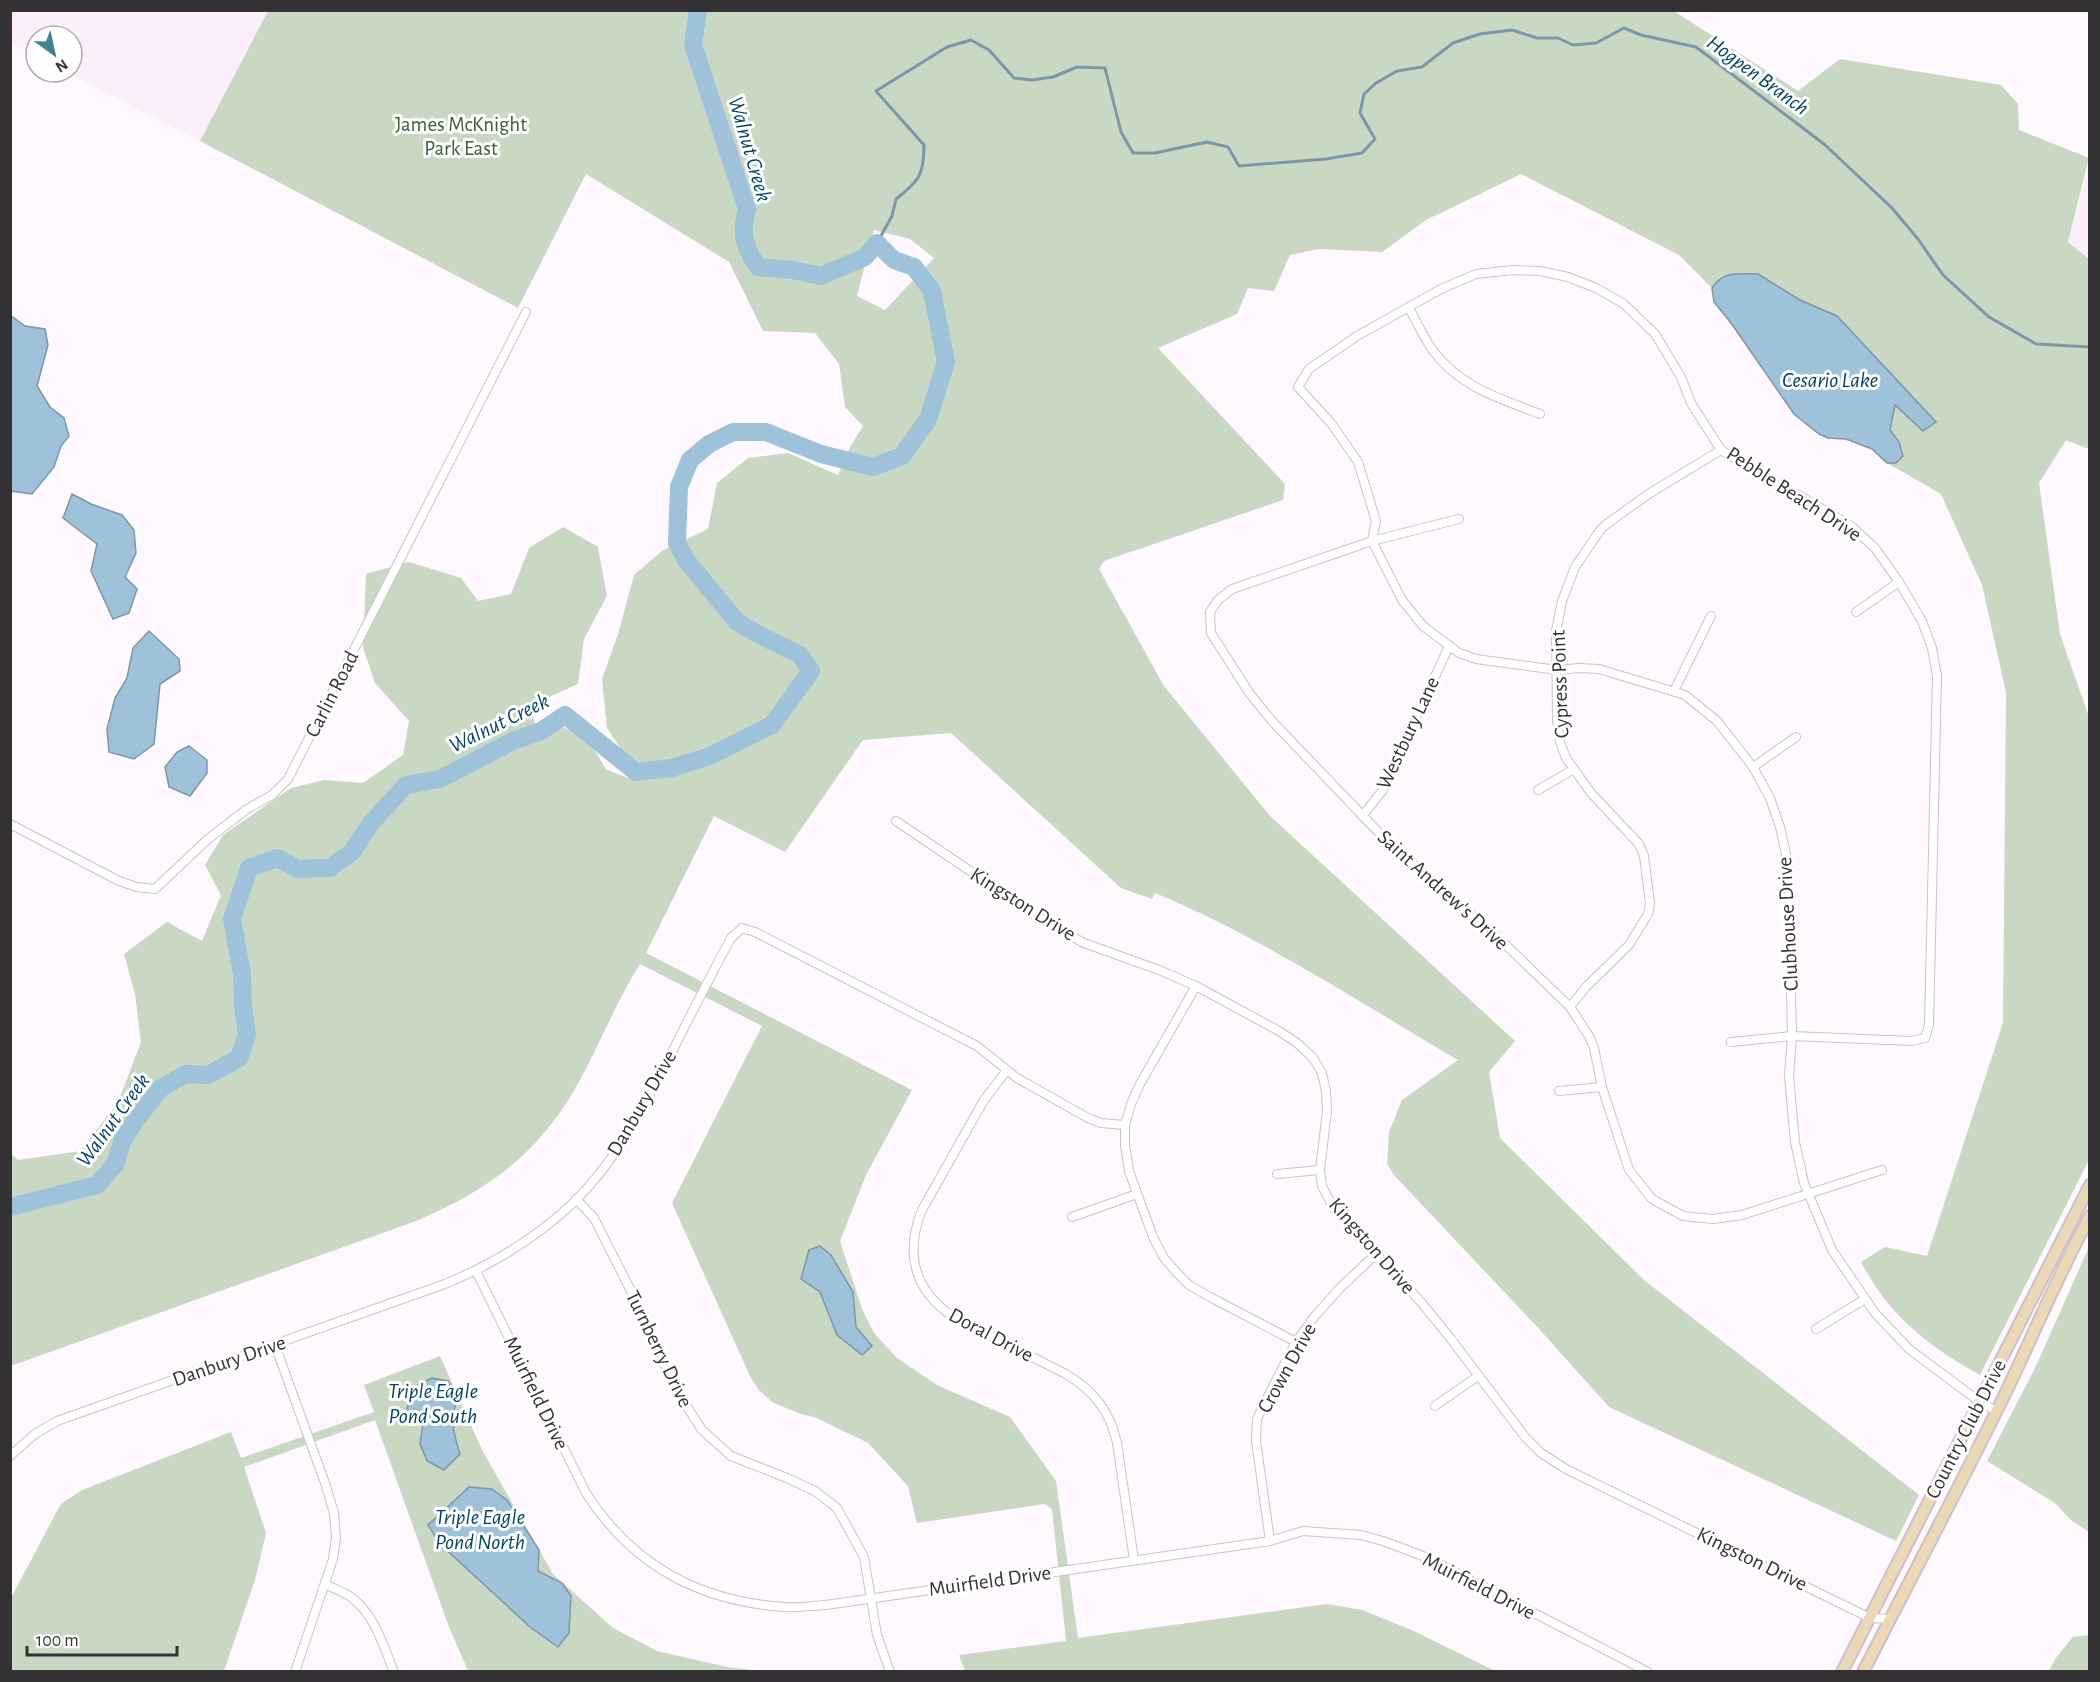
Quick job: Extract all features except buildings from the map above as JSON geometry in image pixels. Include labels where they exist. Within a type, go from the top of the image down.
[{"type":"main road","name":"Country Club Drive","points":[[1842,1671],[2090,1185]]},
{"type":"main road","name":"Country Club Drive","points":[[1863,1671],[2030,1343],[2062,1267],[2090,1216]]},
{"type":"street","name":"Pebble Beach Drive","points":[[1298,387],[1309,369],[1357,336],[1441,289],[1476,274],[1513,270],[1540,271],[1569,278],[1596,288],[1624,304],[1655,334],[1680,377],[1691,403],[1721,450],[1780,487],[1797,494],[1851,526],[1875,548],[1922,621],[1932,648],[1937,676],[1929,1025],[1925,1038],[1912,1041],[1792,1036]]},
{"type":"street","points":[[1409,308],[1434,351],[1463,381],[1479,391],[1540,414]]},
{"type":"street","name":"Carlin Road","points":[[10,824],[119,881],[137,887],[155,889],[208,839],[247,809],[272,795],[288,779],[526,312]]},
{"type":"street","name":"Clubhouse Drive","points":[[1298,387],[1331,423],[1358,462],[1376,521],[1372,541],[1402,600],[1423,626],[1459,653],[1476,659],[1557,670],[1599,669],[1685,695],[1717,721],[1753,767],[1770,798],[1780,827],[1788,863],[1792,1036],[1789,1076],[1794,1131],[1804,1183],[1832,1250],[1865,1299],[1892,1332],[1909,1348],[1980,1402],[1996,1411]]},
{"type":"street","name":"Cypress Point","points":[[1570,1007],[1586,987],[1629,945],[1648,914],[1650,903],[1644,856],[1639,844],[1591,793],[1566,758],[1560,742],[1557,721],[1556,631],[1562,601],[1575,567],[1596,536],[1608,523],[1721,450]]},
{"type":"street","name":"Saint Andrew's Drive","points":[[1459,519],[1372,541],[1232,589],[1218,600],[1210,612],[1210,633],[1250,694],[1362,816],[1508,947],[1570,1007],[1594,1048],[1602,1087],[1629,1170],[1652,1199],[1683,1216],[1713,1219],[1742,1215],[1882,1170]]},
{"type":"street","points":[[1857,612],[1899,582]]},
{"type":"street","points":[[1674,691],[1711,616]]},
{"type":"street","name":"Westbury Lane","points":[[1362,816],[1383,790],[1449,646]]},
{"type":"street","points":[[1753,767],[1796,737]]},
{"type":"street","points":[[1538,790],[1574,769]]},
{"type":"street","name":"Kingston Drive","points":[[896,821],[1049,924],[1084,943],[1196,986],[1279,1031],[1313,1058],[1322,1073],[1326,1091],[1327,1111],[1320,1170],[1322,1186],[1334,1209],[1451,1339],[1525,1437],[1541,1453],[1566,1469],[1870,1618],[1890,1619]]},
{"type":"street","name":"Danbury Drive","points":[[10,1456],[35,1434],[57,1421],[275,1345],[476,1271],[512,1251],[549,1224],[576,1199],[602,1170],[628,1134],[731,938],[742,928],[755,932],[977,1046],[1017,1078],[1088,1118],[1101,1123],[1125,1125]]},
{"type":"street","points":[[1196,986],[1131,1104],[1125,1125],[1129,1171],[1153,1237],[1164,1258],[1189,1285],[1296,1342]]},
{"type":"street","points":[[1731,1042],[1792,1036]]},
{"type":"street","name":"Doral Drive","points":[[1007,1070],[984,1100],[922,1210],[915,1228],[913,1256],[915,1267],[927,1293],[942,1309],[955,1318],[1082,1383],[1101,1403],[1114,1428],[1134,1560]]},
{"type":"street","points":[[1559,1091],[1602,1087]]},
{"type":"street","points":[[1277,1174],[1320,1170]]},
{"type":"street","points":[[1072,1217],[1137,1194]]},
{"type":"street","name":"Turnberry Drive","points":[[576,1199],[594,1218],[634,1297],[675,1389],[702,1430],[730,1456],[815,1491],[837,1508],[864,1557],[877,1635],[890,1671]]},
{"type":"street","name":"Crown Drive","points":[[1270,1541],[1256,1441],[1257,1419],[1296,1342],[1340,1288],[1376,1254]]},
{"type":"street","name":"Muirfield Drive","points":[[476,1271],[586,1493],[599,1513],[633,1550],[681,1582],[744,1602],[786,1608],[826,1605],[1270,1541],[1303,1531],[1361,1535],[1428,1558],[1648,1671]]},
{"type":"street","points":[[1816,1329],[1865,1299]]},
{"type":"street","points":[[275,1345],[326,1483],[334,1513],[336,1538],[333,1559],[295,1671]]},
{"type":"street","points":[[1435,1406],[1478,1376]]},
{"type":"street","points":[[325,1584],[350,1597],[365,1610],[376,1628],[394,1671]]},
{"type":"shaded area","points":[[10,11],[268,11],[200,141],[84,81],[84,24],[24,24],[24,50],[11,43]]},
{"type":"shaded area","points":[[2089,164],[2089,259],[2068,242]]},
{"type":"green space","name":"James McKnight Park East","points":[[268,11],[1674,11],[1798,91],[1840,59],[2001,85],[2018,104],[2019,130],[2089,158],[2068,242],[2089,259],[2089,449],[2066,440],[2039,483],[2060,634],[2089,717],[2089,1160],[1980,1375],[1940,1350],[1904,1321],[1880,1293],[1861,1262],[1885,1247],[1927,1256],[2003,1023],[2006,692],[1982,585],[1941,494],[1887,463],[1872,449],[1846,439],[1828,438],[1819,434],[1794,414],[1714,302],[1712,288],[1679,255],[1521,174],[1426,220],[1382,252],[1319,249],[1290,255],[1274,291],[1248,288],[1237,314],[1158,348],[1285,484],[1283,500],[1104,561],[1099,569],[1164,686],[1270,816],[1515,1041],[1489,1072],[1500,1138],[1644,1280],[1919,1495],[1896,1541],[1609,1407],[1541,1331],[1393,1174],[1387,1163],[1389,1132],[1402,1100],[1458,1060],[1309,971],[1194,910],[1155,893],[1152,899],[1121,888],[951,733],[863,740],[785,852],[714,816],[646,953],[912,1090],[866,1175],[840,1241],[862,1309],[874,1333],[897,1358],[937,1385],[1010,1417],[1056,1481],[1078,1638],[1327,1604],[1362,1610],[1414,1631],[1495,1671],[965,1671],[959,1655],[1066,1641],[1052,1509],[1045,1504],[917,1523],[908,1486],[868,1443],[817,1418],[772,1402],[758,1389],[750,1376],[672,1203],[762,1026],[640,964],[581,1078],[557,1116],[524,1154],[485,1185],[416,1221],[11,1366],[10,1153],[18,1160],[81,1151],[119,1100],[141,1042],[135,994],[124,954],[167,922],[202,941],[221,895],[205,865],[223,835],[291,788],[324,780],[363,783],[403,755],[409,721],[375,683],[363,647],[366,574],[409,562],[461,578],[478,601],[511,594],[529,548],[563,527],[598,547],[607,596],[584,639],[578,684],[531,705],[537,736],[561,727],[585,735],[606,769],[628,778],[629,761],[607,728],[602,679],[619,631],[634,575],[662,551],[708,529],[717,483],[748,458],[788,453],[838,475],[850,447],[863,426],[845,407],[839,364],[815,333],[763,331],[729,262],[586,174],[518,308],[200,141]],"holes":[[[874,230],[910,239],[934,258],[885,310],[857,296]]]},
{"type":"green space","points":[[2089,1247],[2089,1532],[2072,1521],[2055,1503],[1987,1461],[2036,1366]]},
{"type":"green space","points":[[440,1356],[482,1450],[553,1574],[613,1628],[657,1651],[727,1667],[761,1671],[468,1671],[449,1627],[375,1420],[244,1467],[266,1533],[255,1580],[224,1671],[11,1672],[11,1598],[62,1503],[82,1490],[231,1432],[241,1458],[374,1412],[364,1385]]},
{"type":"green space","points":[[2089,1635],[2089,1671],[2049,1671],[2055,1659],[2073,1637]]},
{"type":"water","name":"Cesario Lake","points":[[1732,274],[1758,274],[1800,300],[1837,316],[1936,422],[1923,431],[1895,405],[1890,430],[1899,442],[1903,456],[1896,463],[1887,463],[1872,449],[1846,439],[1828,438],[1819,434],[1794,414],[1714,302],[1712,288],[1721,278]]},
{"type":"water","points":[[10,315],[25,326],[45,329],[48,345],[37,386],[50,407],[64,418],[69,436],[61,446],[54,467],[32,494],[11,491]]},
{"type":"water","points":[[72,494],[91,504],[122,515],[134,530],[136,553],[125,577],[137,589],[129,613],[113,619],[91,571],[97,544],[63,518]]},
{"type":"water","points":[[149,631],[179,659],[180,671],[160,684],[154,744],[134,759],[109,752],[107,729],[115,698],[127,678],[133,648]]},
{"type":"water","points":[[189,746],[207,760],[207,773],[190,796],[169,787],[165,767],[177,752]]},
{"type":"water","points":[[820,1246],[831,1255],[853,1292],[856,1327],[872,1346],[862,1355],[837,1335],[820,1292],[801,1279],[809,1250]]},
{"type":"water","name":"Triple Eagle Pond South","points":[[432,1378],[448,1381],[457,1397],[453,1426],[460,1454],[444,1470],[427,1461],[420,1444],[423,1424],[407,1409],[412,1388]]},
{"type":"water","name":"Triple Eagle Pond North","points":[[469,1487],[492,1489],[507,1500],[539,1550],[538,1571],[562,1583],[571,1596],[569,1633],[558,1647],[530,1627],[440,1544],[428,1525]]},
{"type":"waterway","name":"Walnut Creek","points":[[10,1207],[97,1185],[116,1163],[122,1142],[161,1088],[186,1074],[208,1075],[239,1058],[247,1035],[242,974],[232,919],[249,868],[277,858],[298,869],[330,868],[352,852],[371,823],[406,785],[440,779],[513,741],[541,731],[565,715],[636,772],[672,768],[710,756],[772,725],[811,671],[800,655],[737,622],[686,560],[677,543],[679,487],[690,460],[709,444],[733,432],[766,432],[821,454],[873,467],[902,456],[928,419],[946,362],[932,291],[914,267],[894,260],[877,243],[865,257],[821,276],[792,270],[758,267],[749,253],[745,240],[744,226],[747,209],[693,45],[698,10]]},
{"type":"waterway","name":"Hogpen Branch","points":[[877,243],[892,216],[896,199],[919,176],[923,164],[924,145],[876,91],[947,47],[971,40],[989,50],[1014,78],[1032,80],[1053,77],[1077,67],[1105,68],[1121,132],[1133,153],[1155,153],[1207,142],[1228,147],[1239,166],[1326,159],[1362,153],[1375,139],[1360,113],[1364,94],[1376,83],[1397,71],[1422,67],[1453,43],[1480,34],[1512,30],[1537,38],[1558,38],[1573,45],[1596,43],[1624,28],[1641,35],[1696,47],[1824,144],[1892,208],[1918,239],[1943,275],[1989,317],[2036,344],[2090,347]]}]
